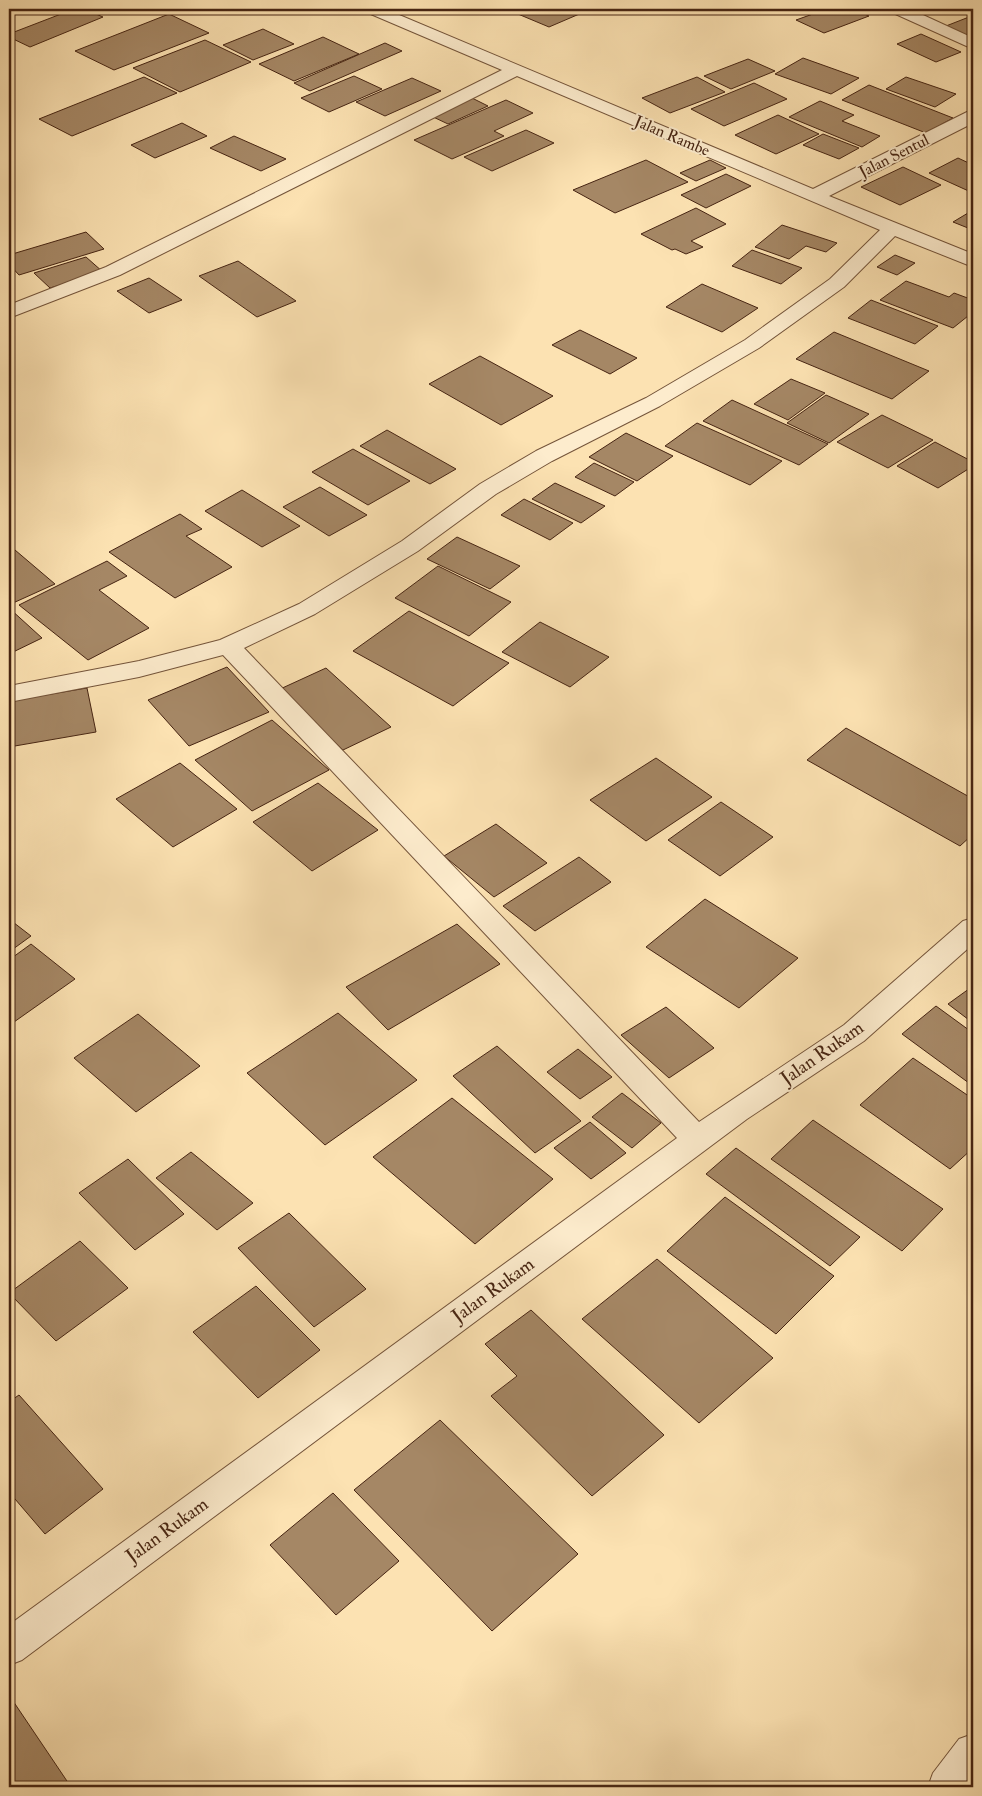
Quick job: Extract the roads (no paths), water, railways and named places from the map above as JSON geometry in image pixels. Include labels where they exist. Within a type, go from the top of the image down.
[{"type":"street","name":"Jalan Rambe","points":[[372,9],[814,196],[973,261]]},
{"type":"street","points":[[897,9],[973,44]]},
{"type":"street","points":[[9,312],[113,271],[178,240],[516,70]]},
{"type":"street","name":"Jalan Sentul","points":[[814,196],[973,116]]},
{"type":"street","points":[[9,694],[139,669],[228,646],[307,609],[410,546],[488,489],[544,456],[653,402],[752,344],[837,283],[893,227]]},
{"type":"street","points":[[228,646],[697,1139]]},
{"type":"street","name":"Jalan Rukam","points":[[9,1647],[697,1139],[736,1111],[854,1034],[973,928]]},
{"type":"street","points":[[947,1787],[973,1753]]}]
